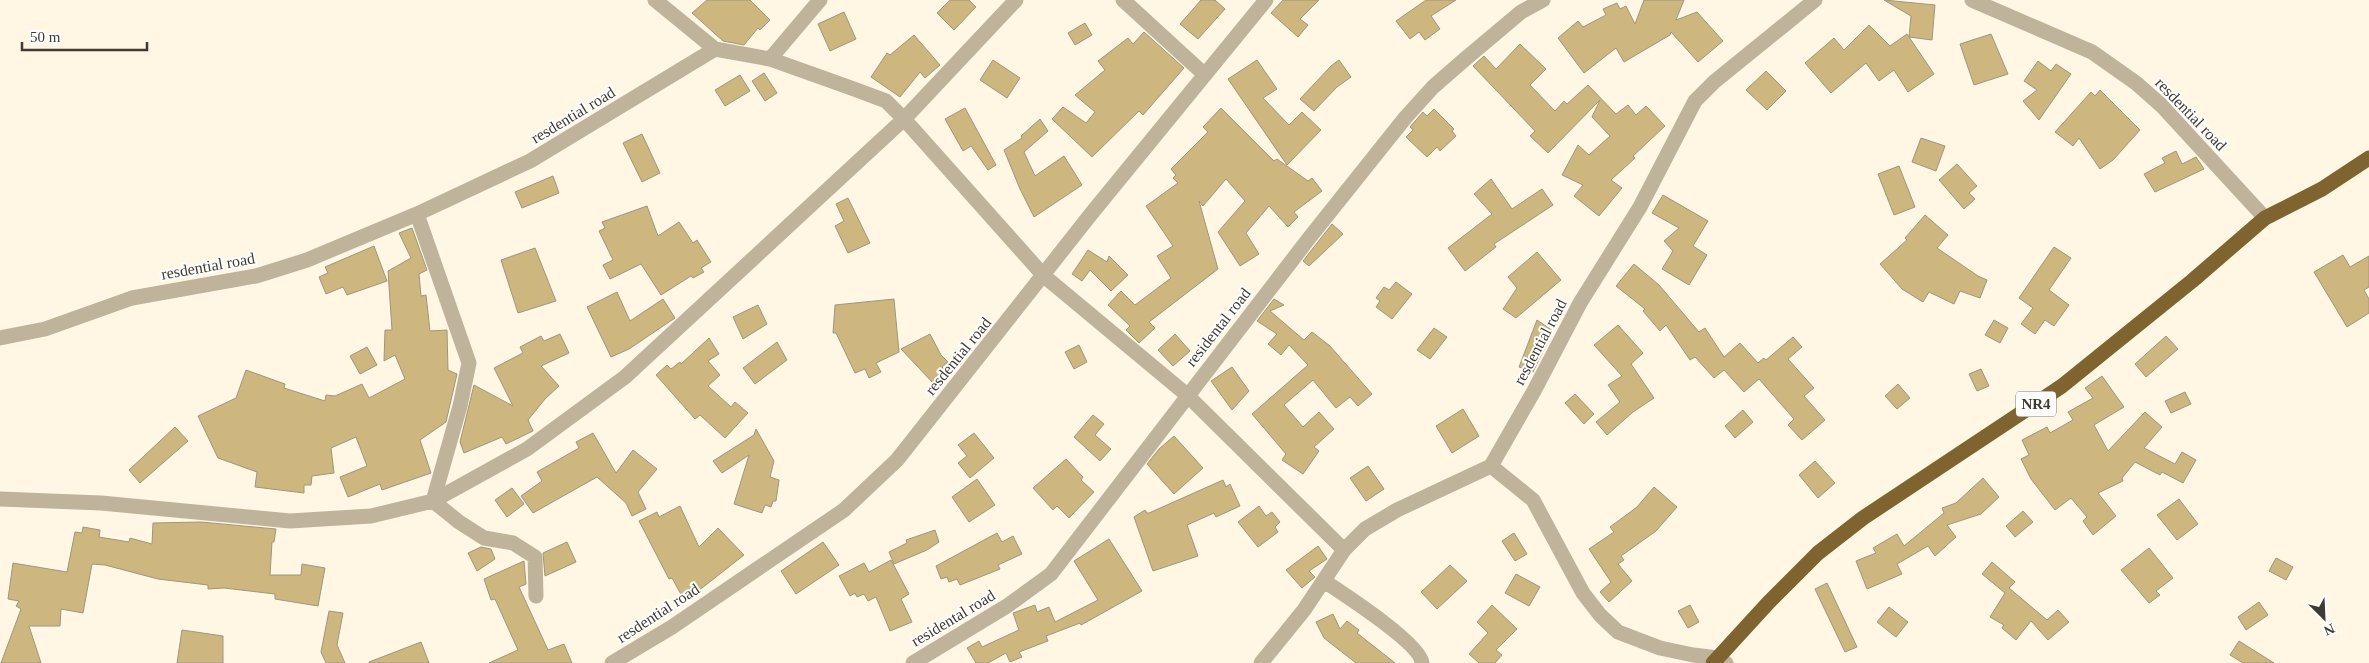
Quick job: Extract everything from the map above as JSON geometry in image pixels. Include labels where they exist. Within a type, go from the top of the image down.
[{"type":"highway","name":"NR4","points":[[1719,661],[1769,602],[1818,553],[1863,518],[2062,386],[2192,281],[2265,218],[2322,190],[2369,158]]},
{"type":"street","points":[[655,0],[715,49],[770,59],[886,101],[904,118],[1044,276],[1187,395],[1344,550]]},
{"type":"street","points":[[770,59],[820,0]]},
{"type":"street","points":[[0,499],[101,503],[290,520],[371,516],[433,501],[527,449],[625,377],[904,118],[1016,0]]},
{"type":"street","points":[[1124,0],[1205,75]]},
{"type":"street","name":"resdential road","points":[[612,663],[672,627],[844,510],[897,460],[1266,0]]},
{"type":"street","name":"residental road","points":[[913,663],[1007,606],[1051,574],[1310,237],[1433,86],[1521,12],[1543,0]]},
{"type":"street","name":"resdential road","points":[[1491,466],[1534,391],[1580,303],[1640,207],[1695,101],[1714,82],[1815,0]]},
{"type":"street","name":"resdential road","points":[[1972,0],[2092,52],[2136,83],[2161,104],[2265,218]]},
{"type":"street","name":"resdential road","points":[[0,338],[45,329],[132,298],[256,276],[308,260],[417,214],[530,161],[715,49]]},
{"type":"street","points":[[417,214],[469,363],[460,406],[433,501]]},
{"type":"street","points":[[1261,663],[1304,610],[1344,550],[1364,529],[1397,510],[1491,466],[1533,500],[1583,593],[1600,616],[1618,632],[1660,648],[1719,661]]},
{"type":"street","points":[[433,501],[459,522],[484,538],[513,542],[535,557],[536,596]]},
{"type":"street","points":[[1324,581],[1381,621],[1416,650],[1422,658],[1422,663]]},
{"type":"building","points":[[707,0],[750,0],[770,20],[760,30],[758,28],[744,45],[723,41],[692,13]]},
{"type":"building","points":[[950,0],[969,0],[976,7],[954,30],[937,13]]},
{"type":"building","points":[[1201,0],[1215,0],[1225,9],[1198,39],[1180,24]]},
{"type":"building","points":[[1283,0],[1319,0],[1300,19],[1308,25],[1298,37],[1271,13]]},
{"type":"building","points":[[1426,0],[1456,0],[1431,16],[1440,29],[1425,40],[1419,32],[1410,39],[1396,21]]},
{"type":"building","points":[[1644,0],[1684,0],[1676,20],[1697,12],[1723,41],[1698,62],[1671,32],[1670,35],[1624,62],[1616,48],[1584,73],[1558,38],[1578,21],[1583,27],[1606,15],[1603,9],[1617,3],[1620,9],[1626,6],[1635,24]]},
{"type":"building","points":[[1884,0],[1935,5],[1932,40],[1909,37],[1911,16]]},
{"type":"building","points":[[844,12],[856,39],[830,51],[818,24]]},
{"type":"building","points":[[1085,23],[1092,35],[1075,45],[1068,33]]},
{"type":"building","points":[[1869,25],[1890,46],[1907,34],[1934,74],[1908,92],[1894,70],[1879,81],[1866,63],[1831,93],[1805,63],[1834,38],[1844,50]]},
{"type":"building","points":[[1144,32],[1184,68],[1143,115],[1139,111],[1092,157],[1052,119],[1063,107],[1086,123],[1095,112],[1075,95],[1105,70],[1098,61],[1128,38],[1133,44]]},
{"type":"building","points":[[1991,34],[2008,74],[1974,85],[1960,44]]},
{"type":"building","points":[[914,35],[940,65],[925,78],[920,72],[900,97],[871,77],[887,53],[890,55]]},
{"type":"building","points":[[1520,44],[1546,69],[1530,85],[1555,111],[1564,101],[1567,104],[1588,85],[1616,114],[1628,105],[1636,115],[1646,106],[1665,126],[1611,180],[1622,188],[1599,216],[1574,196],[1583,185],[1562,175],[1578,145],[1589,155],[1610,136],[1592,117],[1600,100],[1548,153],[1530,136],[1535,131],[1473,66],[1484,56],[1496,69]]},
{"type":"building","points":[[993,60],[1020,78],[1007,98],[980,80]]},
{"type":"building","points":[[1257,60],[1277,89],[1263,98],[1289,125],[1302,112],[1321,130],[1287,165],[1228,79]]},
{"type":"building","points":[[1339,60],[1351,77],[1337,87],[1314,111],[1300,99]]},
{"type":"building","points":[[2038,61],[2051,71],[2056,64],[2071,74],[2039,120],[2023,101],[2037,90],[2024,81]]},
{"type":"building","points":[[1766,71],[1786,91],[1767,110],[1746,90]]},
{"type":"building","points":[[764,73],[777,93],[765,101],[752,81]]},
{"type":"building","points":[[740,75],[750,91],[725,106],[715,90]]},
{"type":"building","points":[[2100,90],[2140,130],[2113,160],[2100,169],[2079,138],[2073,146],[2055,132],[2091,92],[2095,96]]},
{"type":"building","points":[[965,108],[996,165],[988,170],[971,146],[963,151],[945,119]]},
{"type":"building","points":[[1221,108],[1274,161],[1277,159],[1308,181],[1312,178],[1322,191],[1294,212],[1298,217],[1288,227],[1269,206],[1246,233],[1259,254],[1240,266],[1218,232],[1245,201],[1226,179],[1203,206],[1199,201],[1218,269],[1149,322],[1155,328],[1139,343],[1126,330],[1130,326],[1108,305],[1121,291],[1135,305],[1171,278],[1157,256],[1173,246],[1146,206],[1178,183],[1173,178],[1176,175],[1171,169],[1208,132],[1203,127]]},
{"type":"building","points":[[1434,109],[1454,129],[1452,131],[1456,136],[1440,151],[1437,147],[1427,157],[1406,137],[1413,130],[1410,127],[1423,112],[1427,116]]},
{"type":"building","points":[[1040,119],[1048,131],[1024,152],[1035,176],[1064,156],[1082,185],[1034,217],[1004,150],[1022,138],[1021,136]]},
{"type":"building","points":[[642,134],[660,173],[642,182],[623,143]]},
{"type":"building","points":[[1921,138],[1945,146],[1936,171],[1912,162]]},
{"type":"building","points":[[2176,151],[2182,164],[2196,157],[2204,169],[2155,192],[2144,174],[2165,163],[2162,158]]},
{"type":"building","points":[[1957,164],[1977,186],[1969,193],[1975,199],[1964,209],[1939,180]]},
{"type":"building","points":[[1899,166],[1915,207],[1894,215],[1878,174]]},
{"type":"building","points":[[553,176],[559,193],[522,208],[515,192]]},
{"type":"building","points":[[1491,179],[1512,209],[1542,189],[1553,205],[1494,244],[1496,247],[1465,271],[1448,248],[1492,214],[1474,194]]},
{"type":"building","points":[[1663,195],[1708,221],[1693,246],[1707,255],[1689,285],[1662,269],[1673,251],[1664,241],[1679,228],[1652,213]]},
{"type":"building","points":[[848,198],[870,243],[848,253],[835,226],[844,221],[836,204]]},
{"type":"building","points":[[647,206],[658,236],[679,222],[693,243],[697,240],[711,262],[701,268],[704,272],[693,278],[691,276],[661,295],[641,264],[610,279],[603,265],[613,260],[599,231],[605,228],[602,222]]},
{"type":"building","points":[[1925,215],[1948,235],[1937,248],[1987,280],[1980,298],[1960,291],[1954,304],[1929,292],[1923,302],[1902,289],[1880,264],[1907,240],[1905,238]]},
{"type":"building","points":[[1332,224],[1343,234],[1309,266],[1303,261]]},
{"type":"building","points":[[412,228],[427,270],[419,274],[421,296],[426,295],[430,331],[447,330],[448,370],[457,374],[446,422],[420,440],[431,473],[382,490],[380,484],[348,497],[340,477],[367,466],[356,437],[331,448],[334,473],[312,476],[311,485],[304,485],[304,493],[255,487],[257,472],[218,458],[198,416],[236,398],[246,370],[285,384],[284,388],[325,401],[326,395],[335,396],[362,384],[369,398],[405,379],[395,355],[384,361],[385,330],[392,330],[388,271],[411,258],[399,233]]},
{"type":"building","points":[[374,246],[387,281],[347,295],[343,287],[326,294],[319,277],[328,273],[325,267]]},
{"type":"building","points":[[2054,247],[2071,258],[2049,290],[2069,305],[2054,326],[2045,320],[2035,334],[2021,324],[2033,308],[2019,298]]},
{"type":"building","points":[[535,248],[556,301],[518,313],[501,260]]},
{"type":"building","points":[[1088,250],[1107,262],[1109,256],[1128,275],[1111,291],[1090,270],[1082,281],[1072,274]]},
{"type":"building","points":[[1537,252],[1561,280],[1516,318],[1503,309],[1517,288],[1508,277]]},
{"type":"building","points":[[2343,255],[2350,267],[2369,256],[2369,287],[2364,290],[2369,299],[2369,313],[2347,327],[2314,272]]},
{"type":"building","points":[[1634,264],[1659,285],[1699,332],[1705,328],[1724,357],[1740,343],[1758,363],[1764,358],[1766,360],[1793,337],[1802,347],[1788,359],[1814,388],[1804,396],[1825,420],[1802,440],[1788,425],[1794,419],[1759,379],[1744,392],[1724,370],[1714,378],[1695,357],[1690,360],[1666,325],[1660,331],[1643,311],[1645,309],[1616,286]]},
{"type":"building","points":[[1396,282],[1412,294],[1392,319],[1376,307],[1380,301],[1376,298],[1384,287],[1389,290]]},
{"type":"building","points":[[617,292],[630,321],[663,299],[675,318],[629,349],[611,357],[587,307]]},
{"type":"building","points":[[894,299],[899,352],[876,363],[881,372],[869,378],[865,369],[855,373],[836,333],[833,333],[835,305]]},
{"type":"building","points":[[1274,299],[1284,305],[1270,311],[1304,340],[1312,332],[1330,346],[1372,394],[1358,406],[1350,397],[1336,408],[1313,380],[1284,405],[1303,427],[1319,412],[1334,429],[1314,447],[1319,451],[1303,474],[1282,460],[1286,454],[1252,414],[1308,365],[1289,345],[1281,355],[1268,344],[1277,334],[1257,321]]},
{"type":"building","points":[[758,305],[767,324],[743,339],[733,317]]},
{"type":"building","points":[[1537,320],[1553,331],[1533,372],[1519,367]]},
{"type":"building","points":[[1994,320],[2008,328],[2000,343],[1985,335]]},
{"type":"building","points":[[1618,325],[1643,353],[1631,364],[1654,398],[1633,412],[1607,435],[1596,422],[1620,402],[1608,385],[1622,376],[1594,345]]},
{"type":"building","points":[[1434,328],[1447,337],[1430,359],[1417,350]]},
{"type":"building","points":[[560,334],[569,353],[541,366],[559,386],[545,399],[528,420],[533,431],[506,444],[502,437],[464,453],[460,442],[474,385],[513,406],[494,368],[523,353],[520,347],[541,336],[544,341]]},
{"type":"building","points":[[930,334],[941,355],[948,362],[942,367],[946,371],[933,383],[901,349]]},
{"type":"building","points":[[1175,334],[1190,351],[1173,366],[1158,350]]},
{"type":"building","points":[[2166,336],[2178,349],[2146,377],[2135,364]]},
{"type":"building","points":[[709,338],[719,354],[708,361],[720,375],[708,386],[731,407],[735,402],[748,413],[725,438],[700,415],[695,419],[656,375],[667,365],[671,369],[680,362],[681,364]]},
{"type":"building","points":[[777,342],[787,360],[755,384],[743,368]]},
{"type":"building","points":[[1079,345],[1087,362],[1074,369],[1065,352]]},
{"type":"building","points":[[367,347],[377,365],[360,374],[350,356]]},
{"type":"building","points":[[1232,367],[1249,391],[1232,410],[1211,381]]},
{"type":"building","points":[[1981,369],[1989,386],[1977,391],[1969,374]]},
{"type":"building","points":[[2102,376],[2124,407],[2094,425],[2108,451],[2145,412],[2162,427],[2144,448],[2175,464],[2182,452],[2196,460],[2183,483],[2162,472],[2160,475],[2135,462],[2122,478],[2123,481],[2098,493],[2116,516],[2093,535],[2083,521],[2087,517],[2071,498],[2055,510],[2031,479],[2021,459],[2029,455],[2022,440],[2047,427],[2050,433],[2073,420],[2068,412],[2093,398],[2085,388]]},
{"type":"building","points":[[1898,384],[1910,398],[1897,409],[1885,396]]},
{"type":"building","points":[[2185,392],[2191,404],[2171,413],[2165,401]]},
{"type":"building","points":[[1575,394],[1594,414],[1584,424],[1565,403]]},
{"type":"building","points":[[1463,409],[1479,436],[1452,453],[1436,426]]},
{"type":"building","points":[[1743,410],[1753,422],[1735,438],[1725,426]]},
{"type":"building","points":[[1093,415],[1104,424],[1095,435],[1111,449],[1100,461],[1074,437]]},
{"type":"building","points":[[175,427],[188,441],[140,483],[129,470]]},
{"type":"building","points":[[756,429],[774,461],[770,477],[779,480],[776,501],[773,501],[771,507],[765,505],[762,513],[734,504],[749,455],[722,473],[713,461],[754,435]]},
{"type":"building","points":[[593,433],[616,473],[633,450],[657,469],[638,492],[646,509],[632,516],[626,503],[597,477],[533,513],[521,496],[542,481],[537,472],[579,448],[576,442]]},
{"type":"building","points":[[974,433],[994,458],[970,478],[958,463],[967,456],[958,445]]},
{"type":"building","points":[[1174,436],[1203,468],[1174,494],[1147,464],[1159,449]]},
{"type":"building","points":[[1066,459],[1083,477],[1081,480],[1094,492],[1069,518],[1057,506],[1053,510],[1033,488]]},
{"type":"building","points":[[1815,461],[1835,483],[1818,498],[1799,475]]},
{"type":"building","points":[[1368,466],[1384,489],[1366,501],[1350,478]]},
{"type":"building","points":[[1983,478],[1999,497],[1981,514],[1947,525],[1956,537],[1935,556],[1928,546],[1897,564],[1902,574],[1867,589],[1856,561],[1876,553],[1873,548],[1897,534],[1904,546],[1944,513],[1942,508],[1956,503]]},
{"type":"building","points":[[977,479],[995,505],[969,522],[952,497]]},
{"type":"building","points":[[1223,480],[1226,487],[1230,484],[1240,506],[1216,517],[1214,513],[1187,525],[1198,556],[1153,571],[1134,517],[1145,510],[1149,513]]},
{"type":"building","points":[[1654,487],[1677,507],[1656,531],[1621,556],[1624,560],[1618,564],[1632,581],[1609,602],[1600,592],[1611,582],[1589,549],[1614,532],[1610,527],[1637,507]]},
{"type":"building","points":[[512,488],[524,504],[507,517],[495,500]]},
{"type":"building","points":[[2179,499],[2198,524],[2177,540],[2157,515]]},
{"type":"building","points":[[680,506],[699,547],[718,528],[744,555],[702,588],[683,598],[672,578],[669,579],[639,521],[657,512],[659,517]]},
{"type":"building","points":[[1259,506],[1266,516],[1272,512],[1280,522],[1275,527],[1278,532],[1258,547],[1238,522]]},
{"type":"building","points":[[2023,511],[2033,522],[2015,537],[2006,526]]},
{"type":"building","points":[[201,522],[276,529],[274,542],[272,542],[270,575],[301,575],[302,564],[325,568],[318,606],[275,599],[275,594],[224,588],[208,589],[208,585],[158,579],[105,565],[92,564],[83,613],[61,609],[60,626],[29,626],[41,663],[1,663],[21,609],[16,606],[19,601],[8,599],[13,563],[67,572],[75,532],[82,533],[83,527],[100,530],[99,537],[129,542],[130,538],[152,544],[153,523]]},
{"type":"building","points":[[935,530],[939,542],[927,550],[894,564],[889,552],[907,543],[906,540]]},
{"type":"building","points":[[997,533],[1002,542],[1013,536],[1022,554],[998,565],[1000,569],[960,585],[957,579],[949,582],[947,577],[941,579],[936,566]]},
{"type":"building","points":[[1514,533],[1527,554],[1515,561],[1502,541]]},
{"type":"building","points":[[1109,539],[1142,591],[1081,625],[1080,623],[1046,636],[1048,641],[1019,652],[1022,657],[1010,662],[1006,653],[988,663],[976,663],[967,648],[979,641],[982,647],[1019,630],[1013,613],[1035,605],[1037,612],[1049,607],[1055,622],[1098,600],[1074,561]]},
{"type":"building","points":[[567,542],[576,562],[545,576],[543,553]]},
{"type":"building","points":[[823,542],[839,565],[796,594],[781,571]]},
{"type":"building","points":[[1318,546],[1327,559],[1309,571],[1315,577],[1302,588],[1286,570]]},
{"type":"building","points":[[481,547],[491,549],[495,559],[477,571],[468,553]]},
{"type":"building","points":[[2149,548],[2173,578],[2156,591],[2160,595],[2149,603],[2121,570]]},
{"type":"building","points":[[2276,558],[2293,567],[2286,580],[2269,571]]},
{"type":"building","points":[[891,560],[909,594],[901,599],[912,622],[890,631],[876,597],[868,601],[864,594],[857,597],[855,593],[850,596],[839,576],[864,563],[869,572]]},
{"type":"building","points":[[524,561],[526,584],[519,587],[548,650],[564,644],[572,663],[489,663],[518,650],[495,599],[491,600],[484,579]]},
{"type":"building","points":[[1992,562],[2015,582],[2009,588],[2047,620],[2058,610],[2069,622],[2048,640],[2031,621],[2016,640],[2002,628],[2004,625],[1990,617],[2005,593],[1982,574]]},
{"type":"building","points":[[1450,565],[1467,581],[1437,609],[1421,592]]},
{"type":"building","points":[[1516,574],[1540,587],[1529,606],[1505,593]]},
{"type":"building","points":[[1827,583],[1857,647],[1845,652],[1815,589]]},
{"type":"building","points":[[2259,602],[2268,615],[2246,630],[2238,617]]},
{"type":"building","points":[[1492,605],[1517,629],[1496,650],[1502,655],[1495,663],[1479,663],[1469,654],[1488,633],[1477,622]]},
{"type":"building","points":[[1690,605],[1699,622],[1688,628],[1678,611]]},
{"type":"building","points":[[1889,607],[1908,622],[1896,637],[1877,622]]},
{"type":"building","points":[[329,611],[343,613],[337,645],[345,663],[326,663],[321,652]]},
{"type":"building","points":[[1333,614],[1340,629],[1347,621],[1359,630],[1357,633],[1395,663],[1356,663],[1324,638],[1316,622]]},
{"type":"building","points":[[182,630],[223,636],[223,663],[177,663]]},
{"type":"building","points":[[2239,641],[2274,663],[2243,663],[2230,655]]},
{"type":"building","points":[[421,642],[429,663],[369,663],[369,662]]}]
